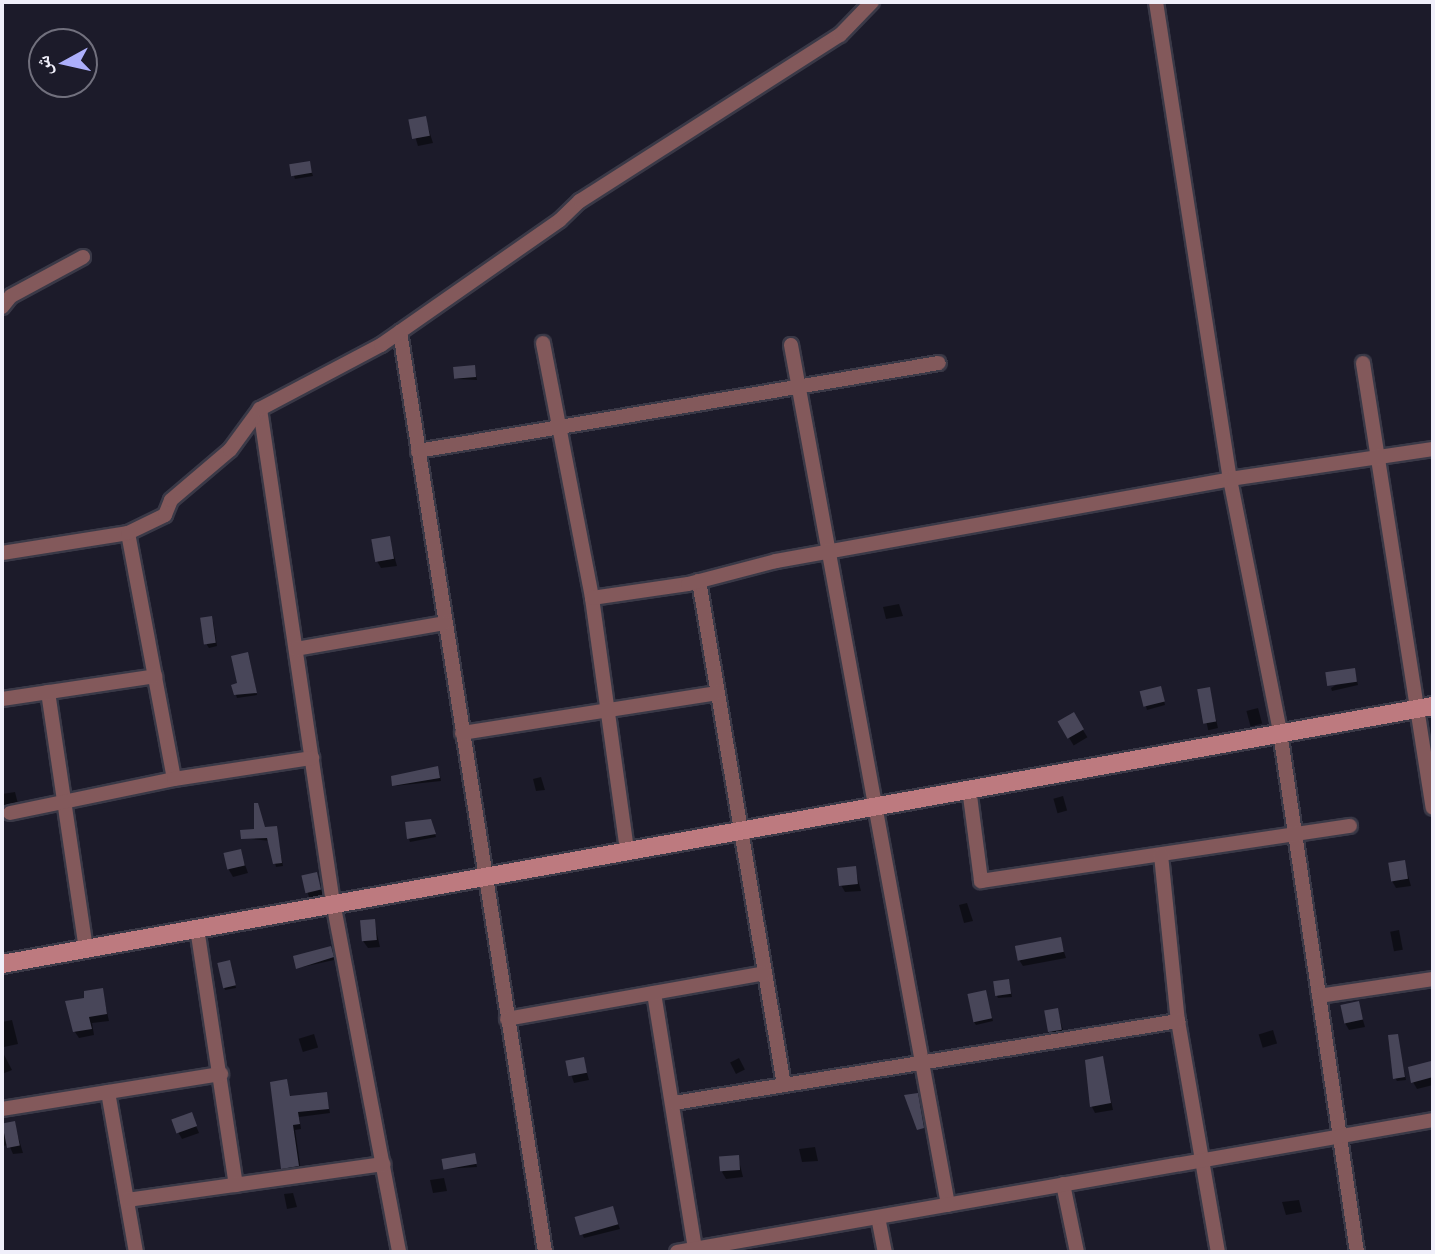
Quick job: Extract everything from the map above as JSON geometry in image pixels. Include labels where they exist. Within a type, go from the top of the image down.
[{"type":"main road","points":[[2,964],[333,902],[1426,707]]},
{"type":"street","points":[[2,553],[128,533],[165,515],[171,500],[230,450],[260,409],[400,332],[560,220],[580,201],[840,35],[872,2]]},
{"type":"street","points":[[1156,2],[1230,479],[1280,732],[1357,1252]]},
{"type":"street","points":[[2,307],[11,296],[83,257]]},
{"type":"street","points":[[400,332],[545,1252]]},
{"type":"street","points":[[543,343],[592,598],[627,849]]},
{"type":"street","points":[[791,345],[826,552],[877,804],[948,1205]]},
{"type":"street","points":[[418,451],[939,363]]},
{"type":"street","points":[[1363,363],[1376,457],[1426,707],[1433,808]]},
{"type":"street","points":[[260,409],[333,902],[399,1252]]},
{"type":"street","points":[[592,598],[699,582],[826,552],[1230,479],[1433,449]]},
{"type":"street","points":[[128,533],[174,779]]},
{"type":"street","points":[[699,582],[784,1085]]},
{"type":"street","points":[[296,649],[445,623]]},
{"type":"street","points":[[2,699],[155,676]]},
{"type":"street","points":[[48,692],[86,948]]},
{"type":"street","points":[[462,733],[717,693]]},
{"type":"street","points":[[10,813],[65,804],[174,779],[312,758]]},
{"type":"street","points":[[969,788],[981,881],[1350,826]]},
{"type":"street","points":[[1161,855],[1178,1021],[1218,1252]]},
{"type":"street","points":[[197,928],[236,1185]]},
{"type":"street","points":[[507,1019],[765,973]]},
{"type":"street","points":[[1318,996],[1433,979]]},
{"type":"street","points":[[654,993],[674,1103],[695,1249]]},
{"type":"street","points":[[674,1103],[923,1065],[1178,1021]]},
{"type":"street","points":[[2,1109],[220,1074]]},
{"type":"street","points":[[108,1092],[136,1252]]},
{"type":"street","points":[[677,1252],[1433,1120]]},
{"type":"street","points":[[127,1200],[383,1164]]},
{"type":"street","points":[[1063,1184],[1077,1252]]},
{"type":"street","points":[[878,1217],[885,1252]]},
{"type":"building","points":[[426,116],[430,136],[412,139],[408,119]]},
{"type":"building","points":[[310,161],[312,173],[291,176],[289,164]]},
{"type":"building","points":[[475,365],[476,377],[454,379],[453,367]]},
{"type":"building","points":[[390,536],[394,559],[375,562],[371,539]]},
{"type":"building","points":[[212,616],[216,643],[204,644],[200,618]]},
{"type":"building","points":[[248,652],[257,693],[234,695],[231,685],[237,683],[231,656]]},
{"type":"building","points":[[1355,668],[1357,682],[1327,686],[1325,672]]},
{"type":"building","points":[[1161,686],[1165,702],[1144,707],[1140,691]]},
{"type":"building","points":[[1210,687],[1216,721],[1203,724],[1197,689]]},
{"type":"building","points":[[1074,712],[1084,729],[1068,739],[1058,722]]},
{"type":"building","points":[[438,766],[440,778],[392,786],[391,776]]},
{"type":"building","points":[[254,803],[258,803],[265,827],[277,826],[282,863],[273,864],[267,838],[241,839],[240,830],[254,829]]},
{"type":"building","points":[[431,819],[436,834],[407,839],[405,822]]},
{"type":"building","points":[[241,849],[245,866],[227,870],[223,853]]},
{"type":"building","points":[[1405,860],[1408,879],[1391,881],[1388,863]]},
{"type":"building","points":[[856,866],[858,884],[839,886],[837,868]]},
{"type":"building","points":[[317,872],[321,890],[305,893],[301,876]]},
{"type":"building","points":[[375,919],[377,940],[362,941],[360,920]]},
{"type":"building","points":[[1061,937],[1064,952],[1018,961],[1015,946]]},
{"type":"building","points":[[331,946],[334,957],[296,969],[293,956]]},
{"type":"building","points":[[230,960],[236,985],[223,988],[217,963]]},
{"type":"building","points":[[1009,979],[1011,994],[995,996],[993,981]]},
{"type":"building","points":[[103,988],[107,1014],[89,1017],[92,1029],[73,1032],[65,1001],[84,998],[84,991]]},
{"type":"building","points":[[986,990],[992,1018],[973,1022],[967,994]]},
{"type":"building","points":[[1359,1001],[1363,1020],[1344,1024],[1340,1005]]},
{"type":"building","points":[[1058,1008],[1062,1030],[1048,1032],[1044,1010]]},
{"type":"building","points":[[1398,1034],[1405,1077],[1393,1079],[1388,1035]]},
{"type":"building","points":[[1103,1056],[1111,1103],[1090,1107],[1085,1060]]},
{"type":"building","points":[[584,1057],[587,1073],[568,1076],[565,1061]]},
{"type":"building","points":[[1431,1061],[1433,1077],[1411,1083],[1408,1067]]},
{"type":"building","points":[[287,1079],[290,1096],[327,1092],[329,1109],[298,1112],[300,1124],[293,1125],[299,1166],[281,1169],[270,1082]]},
{"type":"building","points":[[918,1093],[924,1128],[917,1130],[904,1095]]},
{"type":"building","points":[[192,1112],[197,1126],[176,1134],[171,1120]]},
{"type":"building","points":[[15,1121],[20,1146],[7,1148],[2,1123]]},
{"type":"building","points":[[475,1153],[477,1164],[443,1170],[442,1159]]},
{"type":"building","points":[[739,1155],[740,1170],[720,1171],[719,1156]]},
{"type":"building","points":[[613,1206],[618,1224],[580,1235],[575,1217]]}]
